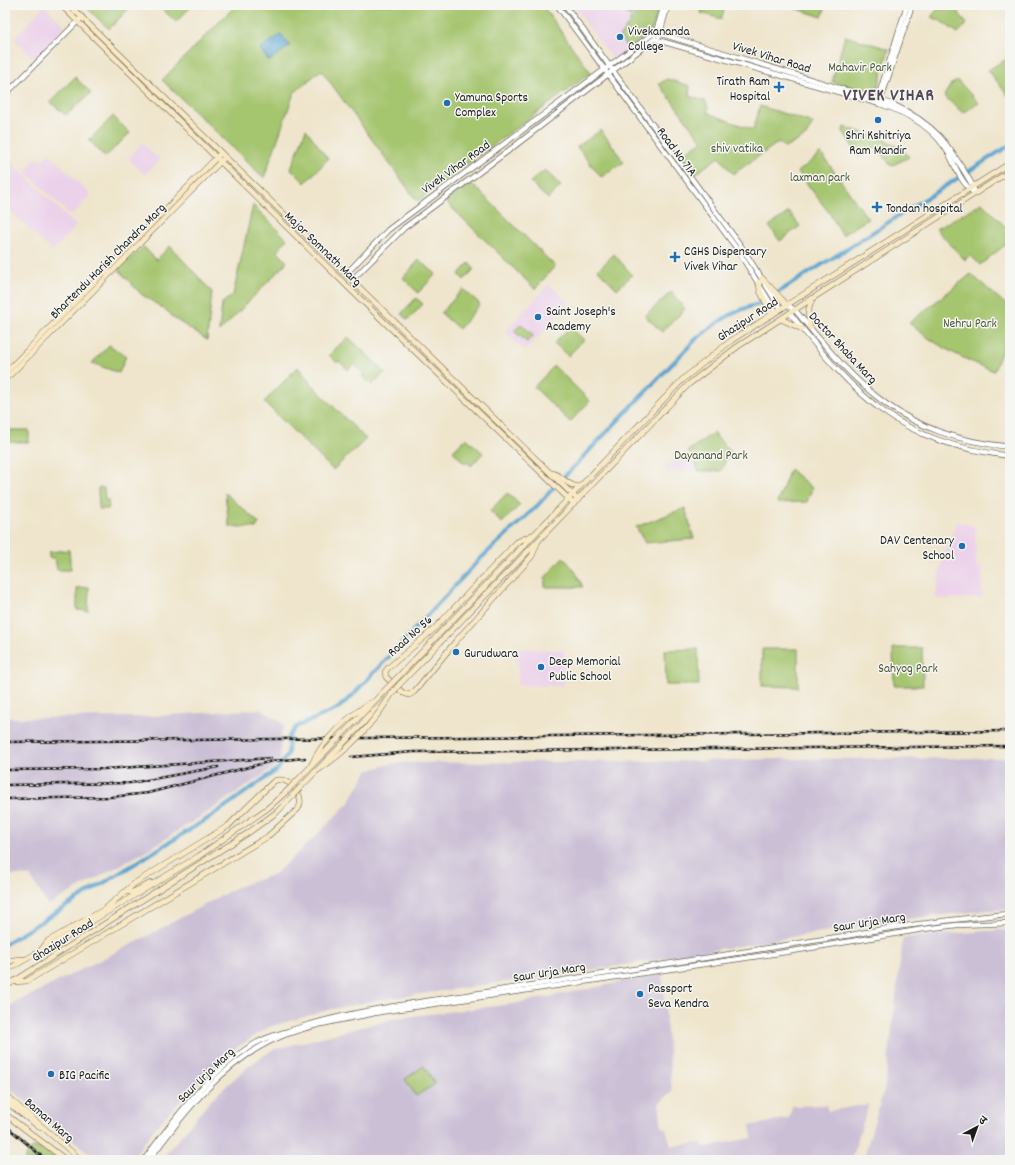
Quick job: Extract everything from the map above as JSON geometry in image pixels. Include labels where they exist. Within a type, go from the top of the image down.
[{"type":"main road","name":"Major Somnath Marg","points":[[61,5],[347,286],[553,476]]},
{"type":"main road","name":"Major Somnath Marg","points":[[69,5],[553,476],[576,502]]},
{"type":"main road","points":[[167,108],[171,104]]},
{"type":"main road","name":"Bhartendu Harish Chandra Marg","points":[[5,373],[223,155]]},
{"type":"main road","name":"Bhartendu Harish Chandra Marg","points":[[5,378],[11,374],[218,160]]},
{"type":"main road","name":"Ghazipur Road","points":[[5,987],[130,909],[248,833],[277,812],[377,699],[552,514],[683,379],[732,340],[1010,163]]},
{"type":"main road","name":"Ghazipur Road","points":[[5,971],[74,932],[182,866],[243,827],[268,808],[288,790],[313,771],[399,685],[689,384],[737,347],[1010,171]]},
{"type":"main road","points":[[341,279],[346,274]]},
{"type":"main road","points":[[347,286],[352,280]]},
{"type":"main road","points":[[760,280],[772,290],[779,300],[787,305]]},
{"type":"main road","points":[[760,280],[764,296],[775,313],[773,324]]},
{"type":"main road","points":[[810,328],[808,311],[812,299]]},
{"type":"main road","points":[[781,319],[804,331]]},
{"type":"main road","points":[[553,476],[566,489],[581,485],[589,489]]},
{"type":"main road","points":[[552,514],[558,520]]},
{"type":"main road","name":"Road No 56","points":[[532,535],[517,542],[434,629],[386,670],[386,677],[403,693],[409,695],[414,692],[456,641],[532,556],[539,540]]},
{"type":"main road","points":[[12,982],[27,981],[267,837],[298,809],[301,804],[301,798],[285,780],[280,779],[274,781],[228,826],[135,883],[105,909],[48,941],[41,950]]},
{"type":"main road","points":[[125,892],[133,892],[145,885],[154,883]]},
{"type":"main road","points":[[130,909],[134,917]]},
{"type":"main road","points":[[5,964],[13,960],[24,959]]},
{"type":"main road","name":"Baman Marg","points":[[5,1095],[36,1121],[45,1131],[81,1160]]},
{"type":"main road","points":[[5,1101],[45,1131]]},
{"type":"main road","name":"Baman Marg","points":[[5,1114],[66,1160]]},
{"type":"street","name":"Road No 71A","points":[[558,5],[608,70],[760,280]]},
{"type":"street","name":"Road No 71A","points":[[565,5],[608,70]]},
{"type":"street","points":[[658,33],[664,5]]},
{"type":"street","points":[[656,39],[668,5]]},
{"type":"street","points":[[878,102],[907,5]]},
{"type":"street","points":[[878,102],[912,5]]},
{"type":"street","points":[[5,95],[82,17]]},
{"type":"street","name":"Vivek Vihar Road","points":[[346,274],[388,230],[658,33],[912,114],[934,129],[947,144],[967,182],[975,193]]},
{"type":"street","name":"Vivek Vihar Road","points":[[608,70],[656,39],[878,102]]},
{"type":"street","points":[[352,280],[392,238],[549,119],[608,70]]},
{"type":"street","points":[[545,114],[549,119]]},
{"type":"street","points":[[444,188],[449,195]]},
{"type":"street","points":[[775,313],[779,300]]},
{"type":"street","name":"Doctor Bhaba Marg","points":[[787,305],[795,310],[862,386],[903,415],[935,431],[953,437],[1010,448]]},
{"type":"street","name":"Doctor Bhaba Marg","points":[[790,313],[848,382],[887,416],[912,429],[947,444],[987,453],[1010,456]]},
{"type":"street","points":[[804,331],[810,328]]},
{"type":"street","name":"Saur Urja Marg","points":[[586,979],[799,943],[858,935],[945,919],[1010,914]]},
{"type":"street","name":"Saur Urja Marg","points":[[149,1160],[191,1107],[235,1063],[282,1036],[340,1019],[380,1008],[800,950],[924,929],[957,925],[1010,923]]},
{"type":"street","points":[[799,943],[800,950]]},
{"type":"street","name":"Saur Urja Marg","points":[[144,1160],[199,1093],[217,1074],[249,1047],[267,1037],[340,1019]]},
{"type":"shaded area","name":"Vivekananda College","points":[[573,5],[659,5],[651,32],[613,60]]},
{"type":"shaded area","points":[[44,6],[65,26],[34,59],[14,39]]},
{"type":"shaded area","points":[[142,143],[160,160],[145,175],[128,158]]},
{"type":"shaded area","points":[[49,154],[91,195],[71,216],[25,171],[37,158],[41,161]]},
{"type":"shaded area","points":[[5,156],[76,226],[52,251],[5,205]]},
{"type":"shaded area","name":"Saint Joseph's Academy","points":[[549,284],[569,304],[525,351],[505,332]]},
{"type":"shaded area","points":[[687,451],[694,461],[696,471],[667,472],[664,467]]},
{"type":"shaded area","name":"DAV Centenary School","points":[[956,522],[975,526],[976,566],[982,566],[982,598],[935,599],[940,570]]},
{"type":"shaded area","name":"Deep Memorial Public School","points":[[518,649],[564,650],[564,686],[518,685]]},
{"type":"shaded area","points":[[261,709],[285,725],[281,733],[280,763],[208,812],[144,852],[48,905],[30,876],[5,875],[5,718],[140,717]]},
{"type":"shaded area","points":[[1010,758],[1010,910],[990,910],[889,921],[611,967],[378,1000],[328,1010],[269,1027],[228,1053],[193,1087],[154,1129],[131,1160],[98,1160],[5,1085],[5,1008],[138,941],[237,887],[275,874],[315,837],[350,801],[367,771],[393,763]]},
{"type":"shaded area","points":[[1010,930],[1010,1160],[863,1160],[885,1086],[903,938]]},
{"type":"shaded area","points":[[662,974],[672,1092],[659,1103],[662,1127],[666,1128],[671,1146],[701,1143],[704,1147],[752,1138],[750,1126],[789,1118],[792,1106],[826,1105],[828,1111],[869,1104],[851,1160],[161,1160],[210,1101],[246,1068],[272,1050],[397,1018],[513,1004]]},
{"type":"green space","points":[[84,5],[132,5],[109,29]]},
{"type":"green space","points":[[158,5],[193,5],[176,22]]},
{"type":"green space","name":"Yamuna Sports Complex","points":[[236,5],[542,5],[591,73],[417,201],[321,70],[294,93],[264,178],[162,80]]},
{"type":"green space","points":[[620,5],[638,5],[640,8],[631,16],[627,14]]},
{"type":"green space","points":[[660,5],[651,32],[628,49],[619,36],[631,23],[629,21],[646,6]]},
{"type":"green space","points":[[704,5],[726,5],[721,19],[701,13]]},
{"type":"green space","points":[[785,5],[826,5],[822,17]]},
{"type":"green space","points":[[941,5],[953,5],[967,24],[958,33],[939,20],[931,17]]},
{"type":"green space","name":"Mahavir Park","points":[[845,36],[889,49],[876,95],[832,82]]},
{"type":"green space","points":[[1010,57],[1010,98],[988,70]]},
{"type":"green space","points":[[75,77],[91,93],[66,115],[50,102]]},
{"type":"green space","name":"shiv vatika","points":[[667,79],[690,86],[689,96],[705,101],[708,107],[708,113],[753,130],[760,106],[813,123],[806,136],[785,148],[779,142],[733,174],[719,157],[695,174],[680,156],[702,141],[659,84]]},
{"type":"green space","points":[[958,81],[979,103],[963,113],[944,96],[951,84]]},
{"type":"green space","points":[[113,116],[130,133],[105,157],[89,140]]},
{"type":"green space","points":[[844,127],[888,141],[909,157],[891,166],[878,147],[859,157],[843,131]]},
{"type":"green space","points":[[306,129],[328,159],[305,183],[291,169]]},
{"type":"green space","points":[[601,130],[624,162],[601,177],[577,147]]},
{"type":"green space","name":"laxman park","points":[[821,153],[868,219],[842,235],[830,214],[798,172]]},
{"type":"green space","points":[[545,170],[561,186],[548,199],[530,182]]},
{"type":"green space","points":[[471,183],[555,266],[535,289],[445,201]]},
{"type":"green space","points":[[982,203],[1010,231],[1010,241],[980,265],[970,255],[965,260],[936,229]]},
{"type":"green space","points":[[253,205],[287,239],[277,251],[287,262],[219,332],[222,303],[233,295]]},
{"type":"green space","points":[[789,212],[800,226],[780,241],[769,226]]},
{"type":"green space","points":[[170,246],[212,292],[207,340],[141,294],[118,269],[144,247],[156,260]]},
{"type":"green space","points":[[614,254],[632,275],[617,289],[598,270]]},
{"type":"green space","points":[[419,260],[436,274],[418,293],[403,278]]},
{"type":"green space","points":[[469,263],[474,269],[464,280],[459,274]]},
{"type":"green space","name":"Nehru Park","points":[[971,274],[1010,308],[1010,328],[994,371],[949,351],[909,323]]},
{"type":"green space","points":[[463,289],[480,304],[459,329],[441,313]]},
{"type":"green space","points":[[671,292],[685,309],[662,332],[645,316]]},
{"type":"green space","points":[[416,298],[423,304],[408,320],[401,314]]},
{"type":"green space","points":[[521,324],[533,335],[527,342],[514,331]]},
{"type":"green space","points":[[570,327],[584,340],[568,356],[554,343]]},
{"type":"green space","points":[[348,337],[385,372],[372,385],[362,376],[364,374],[354,364],[348,370],[339,361],[337,363],[329,355]]},
{"type":"green space","points":[[109,345],[126,356],[119,373],[92,363]]},
{"type":"green space","points":[[554,366],[590,401],[570,422],[534,387]]},
{"type":"green space","points":[[298,367],[311,384],[366,439],[333,470],[264,402]]},
{"type":"green space","points":[[5,430],[29,430],[29,442],[5,442]]},
{"type":"green space","name":"Dayanand Park","points":[[713,433],[730,451],[721,471],[698,471],[695,461],[688,451]]},
{"type":"green space","points":[[466,438],[483,453],[471,466],[468,462],[465,464],[453,451]]},
{"type":"green space","points":[[790,469],[812,488],[807,502],[777,503]]},
{"type":"green space","points":[[98,488],[104,488],[105,500],[108,500],[109,509],[99,509]]},
{"type":"green space","points":[[225,493],[259,523],[256,528],[229,526]]},
{"type":"green space","points":[[507,493],[520,505],[502,523],[490,511]]},
{"type":"green space","points":[[685,508],[694,539],[645,543],[636,527]]},
{"type":"green space","points":[[69,550],[71,570],[57,570],[55,558],[49,558],[49,552]]},
{"type":"green space","points":[[563,557],[575,571],[583,587],[545,587],[545,578]]},
{"type":"green space","points":[[89,587],[88,611],[77,610],[77,588]]},
{"type":"green space","name":"Sahyog Park","points":[[893,648],[922,648],[923,686],[894,686]]},
{"type":"green space","points":[[698,649],[699,685],[666,685],[665,650]]},
{"type":"green space","points":[[762,649],[798,649],[798,687],[762,686]]},
{"type":"green space","points":[[424,1066],[435,1084],[416,1096],[405,1079]]},
{"type":"green space","points":[[33,1147],[44,1149],[57,1160],[25,1160],[25,1157]]},
{"type":"water","points":[[281,34],[290,46],[269,61],[260,49]]},
{"type":"waterway","points":[[561,480],[696,339],[711,327],[742,309],[760,304],[1010,145]]},
{"type":"waterway","points":[[5,944],[212,816],[278,769],[288,754],[289,736],[296,727],[337,709],[351,697],[479,560],[537,506],[556,485]]},
{"type":"railway","points":[[5,742],[1010,731]]},
{"type":"railway","points":[[351,757],[413,752],[1010,746]]},
{"type":"railway","points":[[5,770],[104,769],[271,758]]},
{"type":"railway","points":[[5,799],[111,797],[148,793],[272,761],[305,758]]},
{"type":"railway","points":[[5,785],[131,783],[218,767]]},
{"type":"railway","points":[[5,1125],[46,1160]]},
{"type":"place","name":"Vivekananda College","points":[[620,37]]},
{"type":"place","name":"Tirath Ram Hospital","points":[[779,87]]},
{"type":"place","name":"Yamuna Sports Complex","points":[[447,103]]},
{"type":"place","name":"Shri Kshitriya Ram Mandir","points":[[878,120]]},
{"type":"place","name":"Tondan hospital","points":[[877,207]]},
{"type":"place","name":"CGHS Dispensary Vivek Vihar","points":[[675,257]]},
{"type":"place","name":"Saint Joseph's Academy","points":[[538,317]]},
{"type":"place","name":"DAV Centenary School","points":[[962,546]]},
{"type":"place","name":"Gurudwara","points":[[456,652]]},
{"type":"place","name":"Deep Memorial Public School","points":[[541,667]]},
{"type":"place","name":"Passport Seva Kendra","points":[[640,994]]},
{"type":"place","name":"BIG Pacific","points":[[51,1074]]},
{"type":"district","name":"VIVEK VIHAR","points":[[889,94]]}]
